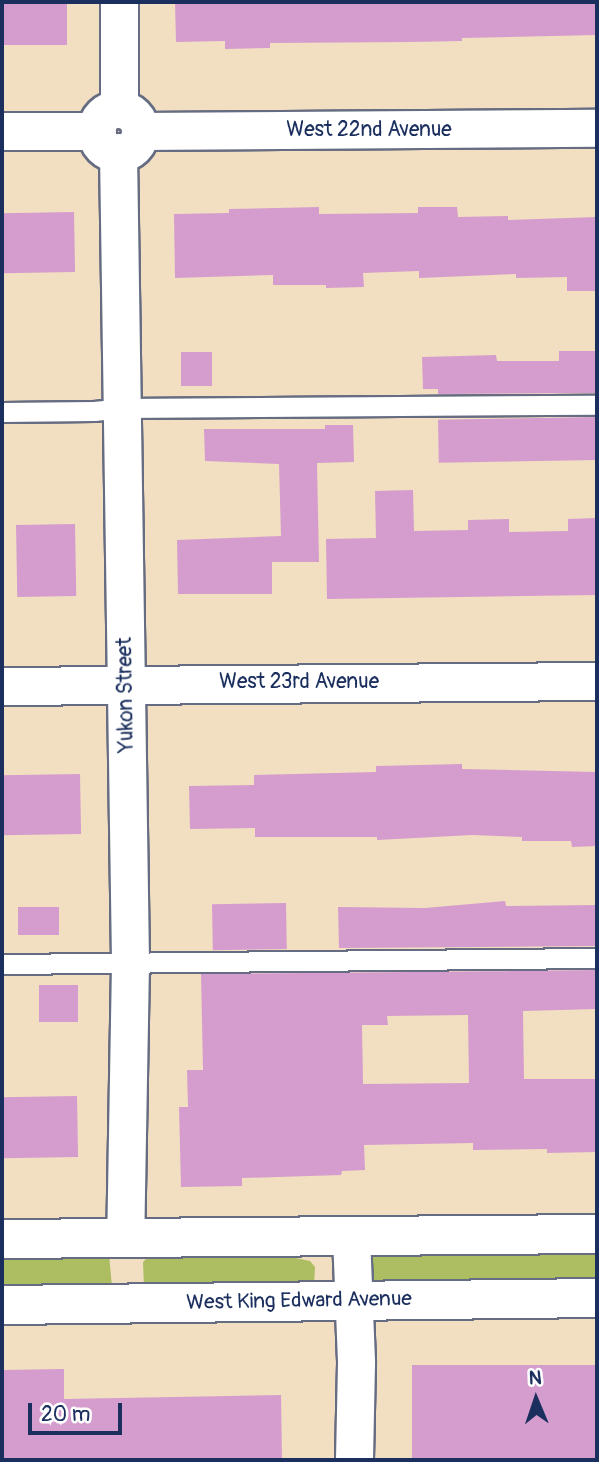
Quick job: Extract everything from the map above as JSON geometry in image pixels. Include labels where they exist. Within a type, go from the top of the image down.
[{"type":"main road","points":[[2,1239],[597,1234]]},
{"type":"main road","name":"West King Edward Avenue","points":[[2,1305],[597,1298]]},
{"type":"street","name":"Yukon Street","points":[[119,2],[118,131],[130,963],[125,1238]]},
{"type":"street","name":"West 22nd Avenue","points":[[2,131],[597,128]]},
{"type":"street","name":"West 23rd Avenue","points":[[2,685],[597,681]]},
{"type":"street","points":[[351,1236],[354,1300],[354,1460]]},
{"type":"lane","points":[[2,412],[122,408],[597,405]]},
{"type":"lane","points":[[2,964],[597,958]]},
{"type":"green space","points":[[597,1251],[597,1283],[372,1285],[369,1279],[371,1255]]},
{"type":"green space","points":[[2,1254],[109,1254],[112,1287],[2,1292]]},
{"type":"green space","points":[[276,1254],[310,1261],[315,1267],[314,1285],[144,1287],[143,1262],[150,1255]]},
{"type":"building","points":[[2,2],[67,2],[67,45],[2,45]]},
{"type":"building","points":[[175,2],[597,2],[597,35],[462,38],[462,41],[270,43],[270,48],[225,49],[225,41],[176,42]]},
{"type":"building","points":[[319,207],[319,214],[418,213],[418,207],[457,207],[458,217],[508,216],[508,220],[597,217],[597,291],[567,291],[567,277],[516,278],[516,274],[419,278],[419,271],[363,273],[364,287],[273,285],[273,275],[175,278],[174,214],[229,213],[229,209]]},
{"type":"building","points":[[74,212],[75,272],[3,273],[2,213]]},
{"type":"building","points":[[559,351],[596,351],[596,393],[438,394],[438,389],[423,389],[422,357],[496,355],[497,361],[559,361]]},
{"type":"building","points":[[181,352],[212,352],[212,386],[181,386]]},
{"type":"building","points":[[596,417],[597,460],[439,463],[438,420]]},
{"type":"building","points":[[325,425],[353,425],[354,462],[317,463],[319,562],[272,562],[272,594],[178,594],[177,540],[281,536],[279,464],[205,461],[204,429],[325,429]]},
{"type":"building","points":[[413,490],[414,531],[468,530],[468,520],[509,519],[509,532],[568,531],[568,519],[597,518],[597,595],[327,599],[326,539],[376,538],[375,491]]},
{"type":"building","points":[[75,524],[76,596],[17,597],[16,525]]},
{"type":"building","points":[[462,764],[462,769],[597,772],[597,846],[572,847],[571,841],[522,841],[522,837],[472,835],[377,840],[377,837],[255,837],[255,828],[190,829],[189,786],[254,785],[254,775],[376,772],[376,766]]},
{"type":"building","points":[[80,774],[81,834],[3,835],[2,775]]},
{"type":"building","points":[[505,901],[506,906],[597,905],[597,946],[339,948],[338,907],[425,908]]},
{"type":"building","points":[[286,903],[287,949],[213,950],[212,904]]},
{"type":"building","points":[[18,907],[59,907],[59,935],[18,935]]},
{"type":"building","points":[[597,970],[597,1009],[523,1011],[524,1079],[597,1079],[597,1152],[547,1153],[547,1149],[473,1150],[473,1143],[364,1145],[365,1170],[342,1171],[341,1175],[242,1178],[242,1186],[181,1187],[179,1107],[188,1107],[187,1070],[203,1070],[201,974]],"holes":[[[468,1015],[469,1083],[363,1084],[362,1025],[388,1025],[387,1016]]]},
{"type":"building","points":[[39,985],[78,985],[78,1022],[39,1022]]},
{"type":"building","points":[[77,1096],[78,1157],[3,1158],[2,1097]]},
{"type":"building","points":[[412,1365],[597,1365],[597,1460],[412,1460]]},
{"type":"building","points":[[64,1369],[64,1399],[281,1395],[282,1460],[2,1460],[2,1370]]}]
